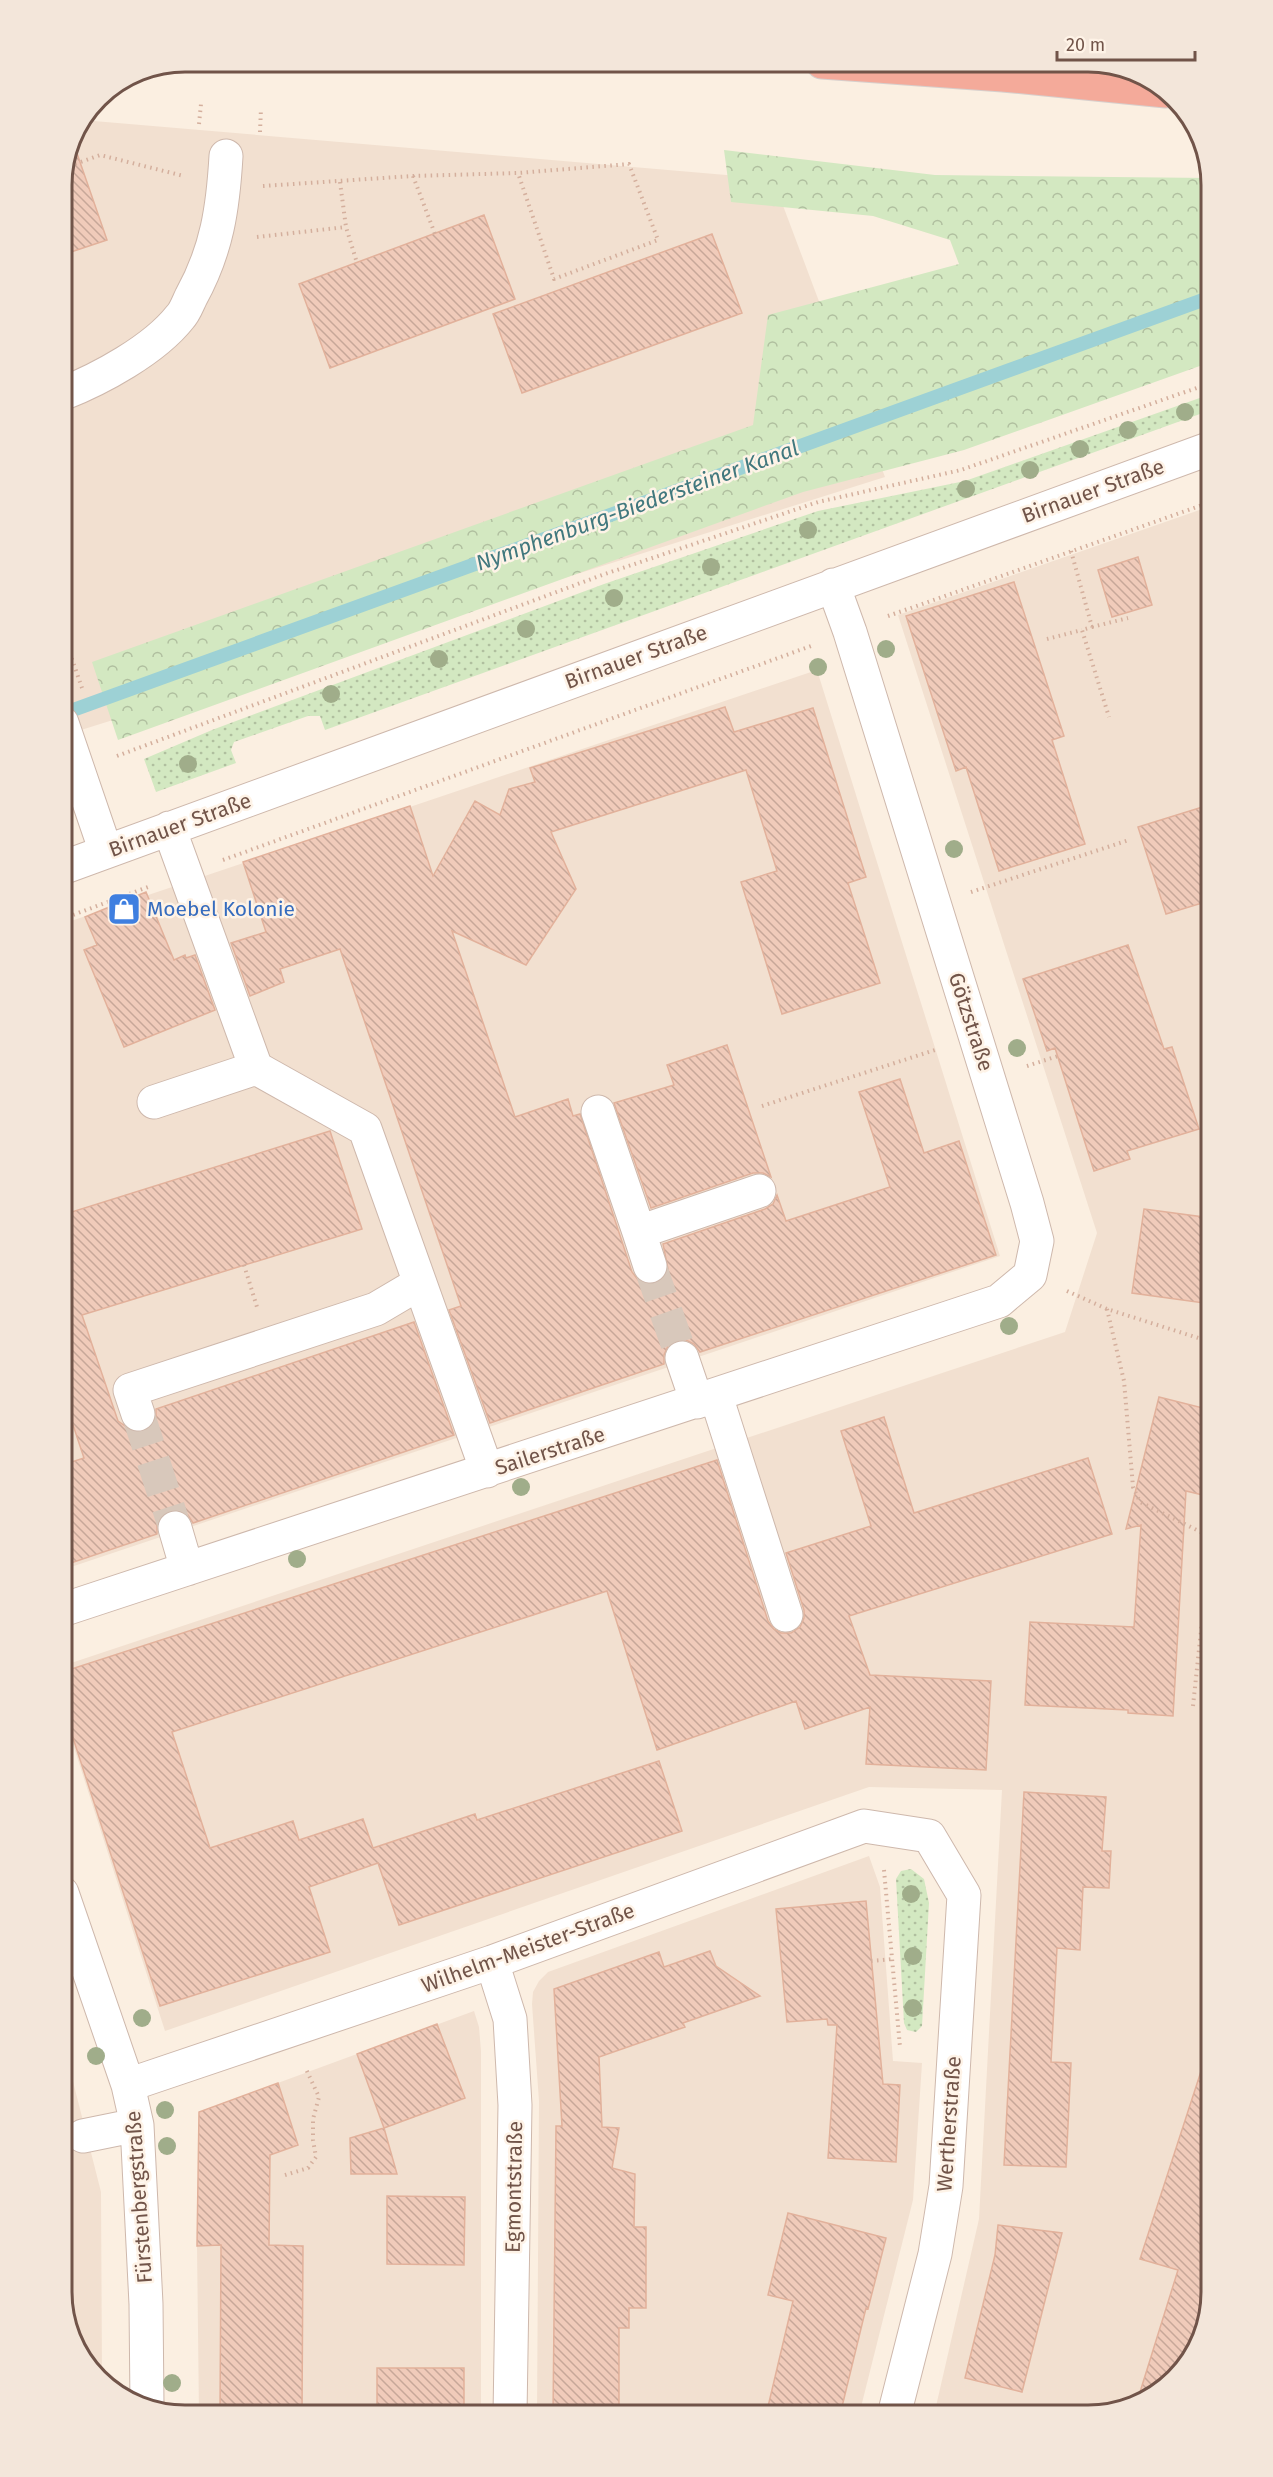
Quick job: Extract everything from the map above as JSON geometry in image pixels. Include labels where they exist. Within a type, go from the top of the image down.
[{"type":"highway","points":[[961,72],[1148,89]]},
{"type":"highway","points":[[1003,75],[1092,72]]},
{"type":"street","points":[[72,390],[88,384],[144,350],[180,317],[206,270],[218,229],[226,156]]},
{"type":"street","name":"Birnauer Straße","points":[[72,864],[1201,452]]},
{"type":"street","name":"Götzstraße","points":[[833,585],[850,632],[1037,1241],[1030,1275]]},
{"type":"street","points":[[72,756],[106,852]]},
{"type":"street","points":[[169,828],[256,1068],[365,1129],[487,1471]]},
{"type":"street","points":[[154,1102],[256,1068]]},
{"type":"street","points":[[598,1112],[650,1266]]},
{"type":"street","points":[[639,1232],[759,1191]]},
{"type":"street","name":"Sailerstraße","points":[[72,1607],[999,1301],[1030,1275]]},
{"type":"street","points":[[138,1414],[130,1390],[376,1309],[420,1283]]},
{"type":"street","points":[[682,1358],[707,1399],[786,1615]]},
{"type":"street","points":[[176,1528],[187,1569]]},
{"type":"street","name":"Wilhelm-Meister-Straße","points":[[128,2085],[492,1962],[864,1826],[929,1836]]},
{"type":"street","name":"Wertherstraße","points":[[897,2405],[935,2254],[947,2174],[964,1895],[929,1836]]},
{"type":"street","name":"Fürstenbergstraße","points":[[72,1922],[128,2085],[137,2125],[146,2304],[147,2398]]},
{"type":"street","name":"Egmontstraße","points":[[492,1962],[510,2019],[515,2105],[510,2405]]},
{"type":"street","points":[[82,2136],[137,2125]]},
{"type":"path","points":[[199,125],[201,104]]},
{"type":"path","points":[[74,164],[100,155],[193,178]]},
{"type":"path","points":[[254,186],[413,176],[518,173],[629,164],[658,240],[554,279],[518,173]]},
{"type":"path","points":[[413,176],[435,234]]},
{"type":"path","points":[[340,182],[346,227],[357,262]]},
{"type":"path","points":[[256,237],[346,227]]},
{"type":"path","points":[[72,746],[818,502],[961,470],[1201,387]]},
{"type":"path","points":[[72,915],[850,632],[899,611],[1201,506]]},
{"type":"path","points":[[1071,551],[1092,627]]},
{"type":"path","points":[[1047,639],[1128,618]]},
{"type":"path","points":[[1082,630],[1108,717]]},
{"type":"path","points":[[72,660],[79,681]]},
{"type":"path","points":[[933,904],[1129,840]]},
{"type":"path","points":[[762,1106],[975,1037]]},
{"type":"path","points":[[1030,1275],[1107,1309],[1201,1339]]},
{"type":"path","points":[[1107,1309],[1124,1381],[1133,1486],[1140,1502],[1201,1532]]},
{"type":"path","points":[[1193,1706],[1201,1631]]},
{"type":"path","points":[[864,1826],[886,1874],[900,2047]]},
{"type":"path","points":[[871,1961],[893,1959]]},
{"type":"path","points":[[285,2175],[308,2169],[316,2157],[313,2119],[319,2097],[289,2030]]},
{"type":"shaded area","points":[[92,121],[773,179],[885,477],[72,733],[72,178],[81,142]]},
{"type":"shaded area","points":[[1201,509],[1201,2292],[1195,2328],[1182,2355],[1173,2367],[1151,2386],[1138,2393],[1110,2403],[1095,2405],[936,2405],[979,2219],[1002,1790],[869,1787],[165,2031],[72,1741],[72,1663],[1065,1332],[1097,1233],[898,615]]},
{"type":"shaded area","points":[[817,670],[1000,1256],[72,1567],[72,921]]},
{"type":"shaded area","points":[[869,1856],[880,1887],[893,2061],[922,2063],[913,2200],[862,2405],[537,2405],[539,2101],[532,2004],[533,1992],[548,1972]]},
{"type":"shaded area","points":[[474,2011],[479,2027],[481,2051],[481,2405],[199,2405],[197,2246],[199,2112]]},
{"type":"shaded area","points":[[72,2077],[101,2192],[102,2369],[87,2349],[73,2307]]},
{"type":"green space","points":[[724,150],[935,175],[1201,178],[1201,366],[964,450],[803,492],[118,740],[92,662],[753,425],[768,315],[959,264],[950,240],[873,216],[731,202]]},
{"type":"green space","points":[[1201,398],[1201,414],[325,730],[320,716],[308,716],[234,742],[231,750],[236,763],[156,792],[144,759],[212,730],[604,584],[818,511],[965,481]]},
{"type":"green space","points":[[911,1869],[924,1879],[929,1903],[922,2026],[916,2032],[907,2030],[904,2023],[896,1879],[901,1871]]},
{"type":"building","points":[[77,153],[107,240],[72,252],[72,178]]},
{"type":"building","points":[[484,215],[515,299],[330,368],[299,284]]},
{"type":"building","points":[[712,234],[742,313],[522,393],[493,314]]},
{"type":"building","points":[[1138,557],[1152,605],[1112,617],[1098,570]]},
{"type":"building","points":[[1014,582],[1064,736],[1052,740],[1085,844],[999,871],[966,767],[956,771],[906,616]]},
{"type":"building","points":[[725,707],[734,732],[813,708],[866,877],[848,883],[880,983],[782,1014],[741,882],[777,871],[746,770],[551,832],[576,889],[526,965],[452,931],[515,1117],[568,1099],[573,1116],[580,1114],[632,1272],[638,1280],[646,1284],[655,1284],[663,1279],[668,1269],[663,1244],[765,1209],[773,1204],[777,1195],[786,1221],[890,1187],[859,1092],[900,1079],[924,1153],[959,1141],[996,1255],[700,1352],[694,1344],[686,1340],[677,1340],[668,1346],[664,1355],[664,1364],[490,1423],[449,1310],[461,1306],[340,949],[280,969],[284,982],[250,996],[231,943],[266,932],[243,862],[410,806],[433,876],[475,801],[500,815],[509,789],[535,782],[530,768]]},
{"type":"building","points":[[1201,807],[1201,903],[1166,914],[1138,827]]},
{"type":"building","points":[[146,892],[174,960],[185,955],[186,958],[195,955],[215,1010],[124,1047],[84,950],[97,945],[85,917]]},
{"type":"building","points":[[1128,945],[1164,1049],[1172,1047],[1199,1129],[1127,1151],[1130,1159],[1094,1171],[1055,1048],[1047,1051],[1023,979]]},
{"type":"building","points":[[727,1045],[771,1177],[763,1173],[753,1173],[651,1208],[614,1103],[674,1085],[667,1065]]},
{"type":"building","points":[[330,1131],[362,1229],[82,1315],[118,1421],[134,1432],[143,1432],[152,1426],[156,1418],[156,1409],[414,1322],[454,1435],[193,1523],[188,1515],[180,1510],[169,1510],[157,1523],[157,1534],[72,1563],[72,1462],[84,1458],[72,1422],[72,1212]]},
{"type":"building","points":[[1144,1209],[1201,1217],[1201,1303],[1132,1293]]},
{"type":"building","points":[[1159,1397],[1201,1408],[1201,1495],[1186,1491],[1173,1716],[1128,1713],[1128,1710],[1025,1705],[1030,1622],[1134,1627],[1141,1525],[1126,1529]]},
{"type":"building","points":[[884,1417],[914,1513],[1088,1458],[1112,1534],[849,1616],[870,1675],[991,1681],[986,1770],[866,1764],[870,1707],[805,1729],[796,1701],[657,1750],[607,1591],[172,1732],[210,1848],[293,1821],[299,1840],[363,1819],[373,1848],[475,1814],[477,1820],[659,1761],[682,1831],[399,1925],[378,1863],[309,1887],[330,1952],[160,2006],[72,1735],[72,1669],[717,1460],[768,1621],[774,1629],[781,1633],[791,1633],[800,1627],[804,1618],[804,1610],[786,1553],[871,1526],[841,1431]]},
{"type":"building","points":[[1024,1792],[1106,1797],[1102,1851],[1111,1851],[1109,1888],[1083,1887],[1080,1950],[1057,1948],[1051,2062],[1071,2063],[1066,2167],[1004,2165]]},
{"type":"building","points":[[866,1901],[883,2084],[900,2085],[896,2162],[828,2158],[837,2025],[828,2025],[827,2019],[787,2022],[776,1909]]},
{"type":"building","points":[[710,1951],[716,1966],[760,1996],[683,2023],[685,2027],[599,2057],[602,2127],[619,2128],[612,2168],[635,2174],[634,2227],[646,2227],[646,2308],[629,2308],[629,2328],[619,2328],[619,2405],[553,2405],[556,2126],[562,2126],[554,1989],[659,1952],[664,1967]]},
{"type":"building","points":[[437,2024],[465,2098],[384,2128],[357,2054]]},
{"type":"building","points":[[1201,2071],[1200,2307],[1195,2328],[1182,2355],[1163,2377],[1140,2392],[1178,2270],[1140,2259]]},
{"type":"building","points":[[278,2083],[298,2145],[270,2155],[269,2245],[303,2246],[302,2405],[220,2405],[221,2245],[197,2246],[199,2112]]},
{"type":"building","points":[[384,2128],[397,2174],[351,2174],[350,2138]]},
{"type":"building","points":[[387,2196],[465,2197],[464,2265],[387,2264]]},
{"type":"building","points":[[788,2213],[886,2238],[842,2405],[768,2405],[793,2301],[768,2295]]},
{"type":"building","points":[[998,2225],[1062,2233],[1022,2392],[965,2378],[995,2255]]},
{"type":"building","points":[[377,2368],[464,2368],[464,2405],[377,2405]]},
{"type":"waterway","name":"Nymphenburg-Biedersteiner Kanal","points":[[72,710],[1201,301]]},
{"type":"tunnel","points":[[650,1266],[682,1358]]},
{"type":"tunnel","points":[[138,1414],[175,1528]]},
{"type":"place","name":"Moebel Kolonie","points":[[124,909]]}]
